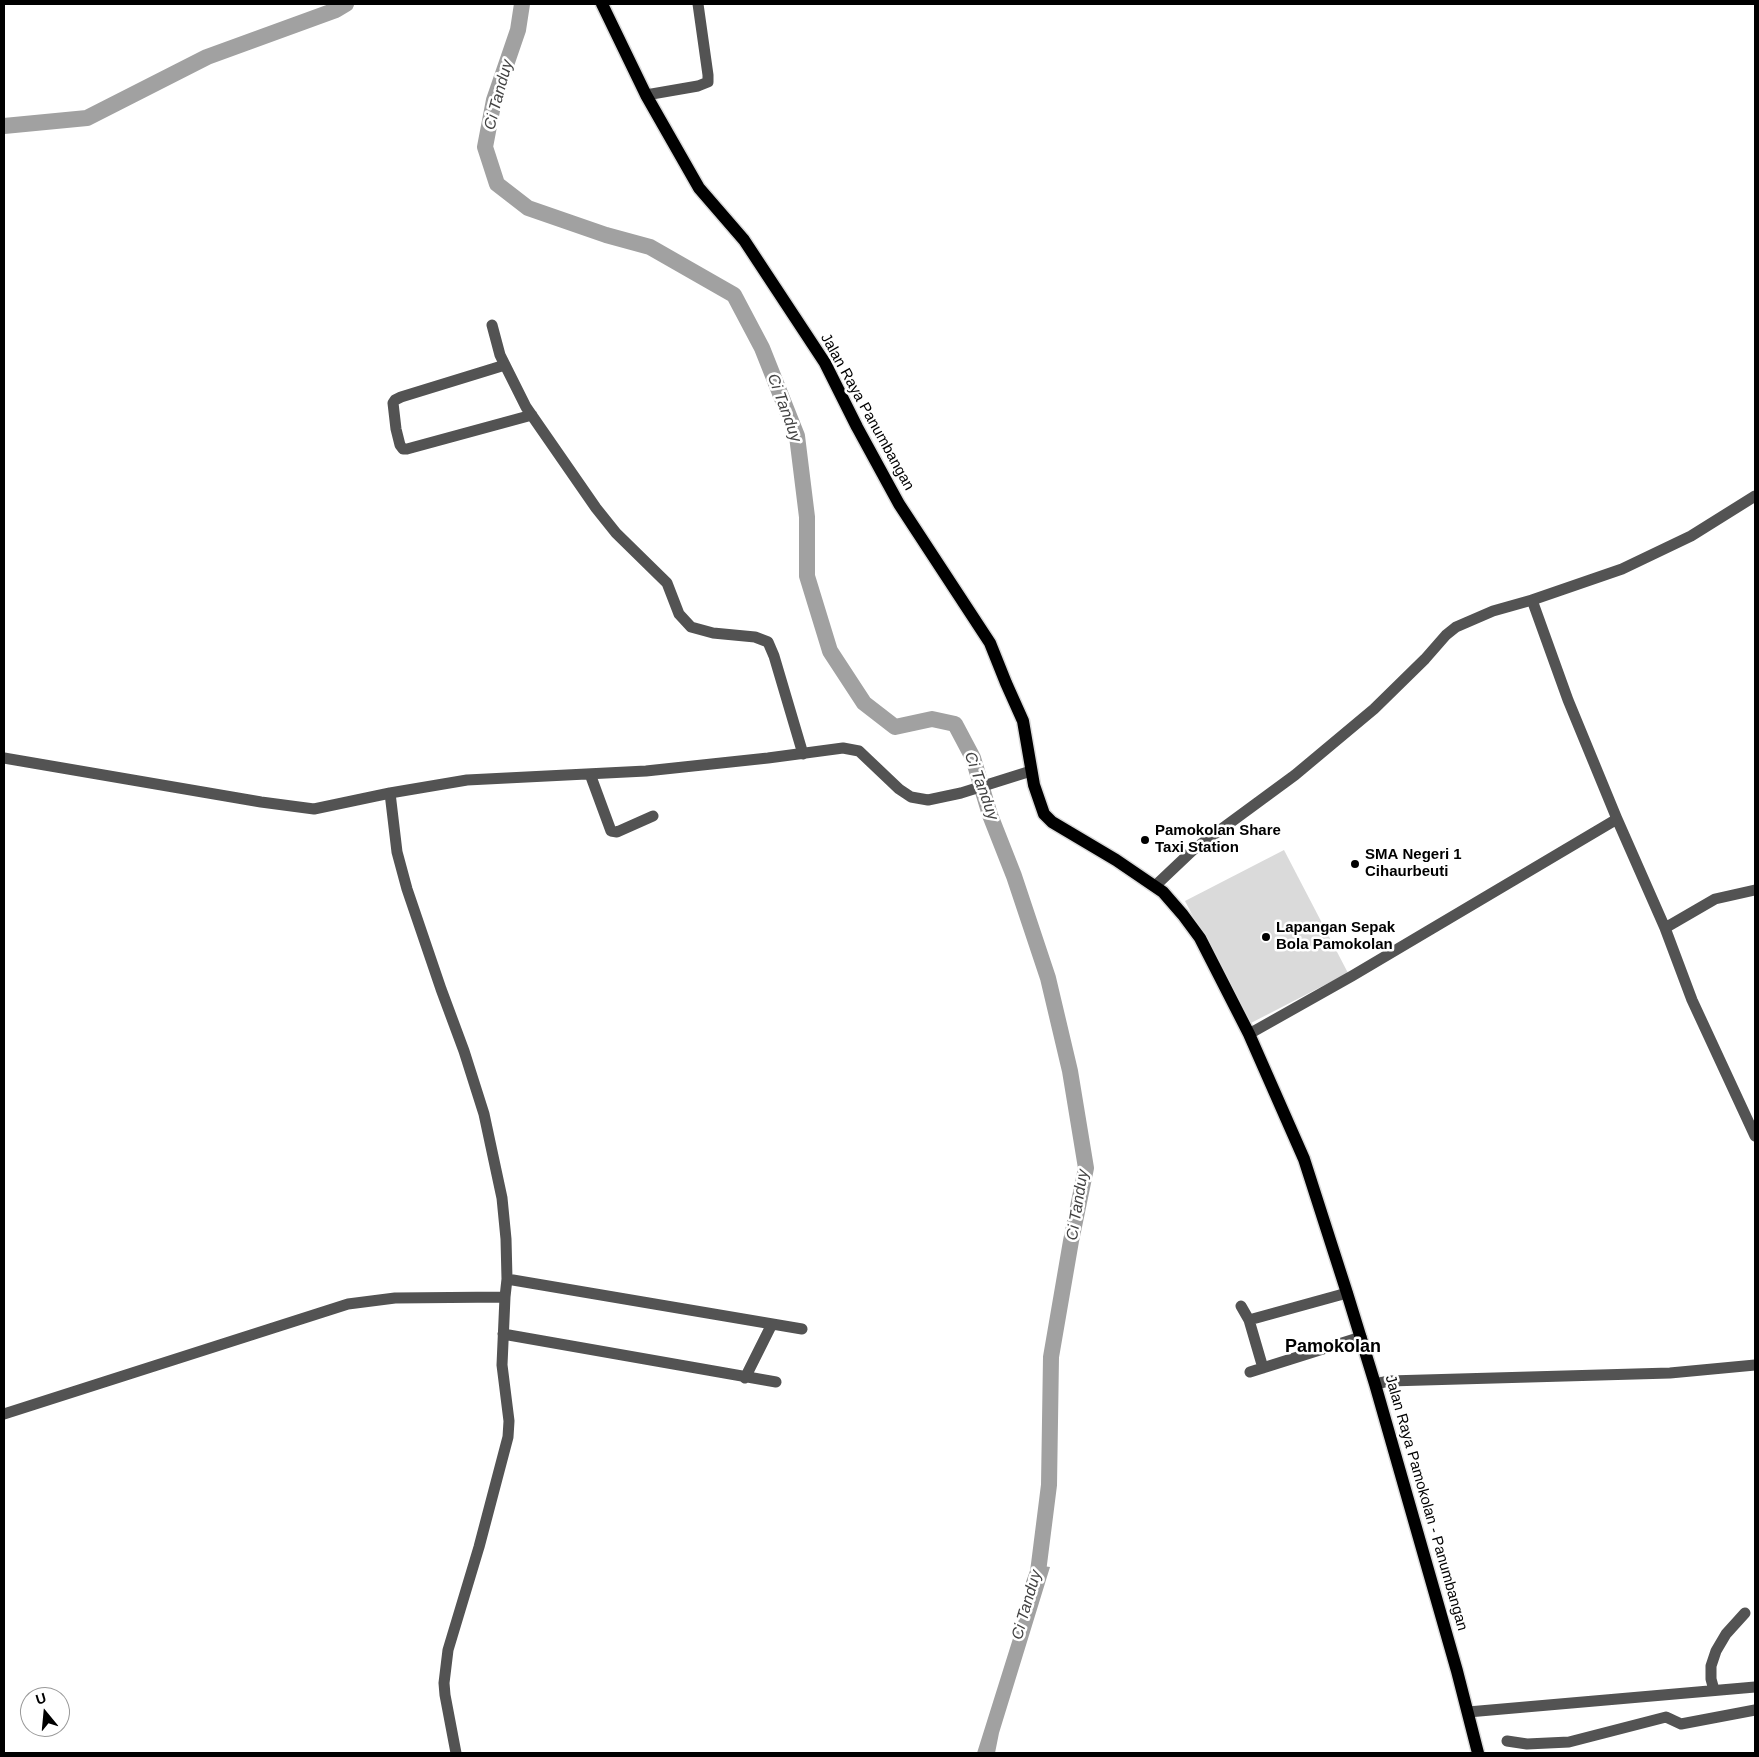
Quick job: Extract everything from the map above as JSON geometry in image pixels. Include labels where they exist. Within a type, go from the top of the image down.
[{"type":"main road","name":"Jalan Raya Panumbangan","points":[[602,4],[646,95],[699,188],[744,240],[825,363],[899,504],[990,643],[1023,721],[1031,771]]},
{"type":"main road","name":"Jalan Raya Pamokolan - Panumbangan","points":[[1031,771],[1044,814],[1052,822],[1116,860],[1163,892],[1183,915],[1200,938],[1250,1034],[1304,1159],[1361,1337],[1478,1753]]},
{"type":"street","points":[[646,95],[698,86],[708,82],[698,4]]},
{"type":"street","points":[[492,325],[500,355],[532,415],[568,469],[611,527],[667,583],[679,614],[691,627],[713,633],[755,638],[768,642],[803,754]]},
{"type":"street","points":[[505,366],[401,396],[395,400],[393,403],[400,446],[407,449],[532,415]]},
{"type":"street","points":[[1154,886],[1193,850],[1295,775],[1374,709],[1456,627],[1493,611],[1532,600],[1622,569],[1691,536],[1755,496]]},
{"type":"street","points":[[1532,600],[1568,700],[1616,819],[1665,928],[1692,1000],[1755,1136]]},
{"type":"street","points":[[4,758],[260,802],[314,809],[390,793],[467,780],[656,770],[843,748],[859,751],[899,789],[911,797],[928,800],[961,793],[1031,771]]},
{"type":"street","points":[[590,774],[610,831],[617,832],[653,816]]},
{"type":"street","points":[[390,793],[397,852],[484,1114],[502,1198],[506,1239],[507,1279],[502,1365],[509,1421],[508,1437],[479,1547],[448,1650],[444,1682],[445,1695],[456,1753]]},
{"type":"street","points":[[1250,1034],[1352,976],[1616,819]]},
{"type":"street","points":[[1665,928],[1714,899],[1755,890]]},
{"type":"street","points":[[507,1279],[802,1329]]},
{"type":"street","points":[[1249,1320],[1347,1293]]},
{"type":"street","points":[[4,1414],[348,1304],[395,1298],[505,1297]]},
{"type":"street","points":[[1240,1306],[1249,1320],[1263,1368]]},
{"type":"street","points":[[745,1378],[772,1324]]},
{"type":"street","points":[[503,1334],[776,1382]]},
{"type":"street","points":[[1250,1372],[1361,1337]]},
{"type":"street","points":[[1375,1384],[1389,1381],[1670,1373],[1755,1365]]},
{"type":"street","points":[[1714,1690],[1711,1679],[1711,1666],[1716,1651],[1726,1634],[1745,1613]]},
{"type":"street","points":[[1468,1712],[1755,1687]]},
{"type":"street","points":[[1507,1741],[1527,1744],[1569,1742],[1666,1716],[1681,1724],[1755,1710]]},
{"type":"shaded area","name":"Lapangan Sepak Bola Pamokolan","points":[[1284,850],[1348,973],[1249,1024],[1185,901]]},
{"type":"water","points":[[1036,1565],[1050,1567],[999,1733],[995,1753],[977,1753]]},
{"type":"waterway","name":"Ci Tanduy","points":[[4,126],[87,118],[207,57],[336,10],[346,4]]},
{"type":"waterway","name":"Ci Tanduy","points":[[522,4],[518,30],[494,100],[485,147],[497,184],[528,208],[606,235],[650,247],[734,295],[762,348],[797,436],[807,517],[807,576],[830,651],[864,703],[895,727],[932,719],[955,724],[973,758],[990,815],[1014,876],[1048,978],[1070,1071],[1086,1168],[1051,1357],[1049,1485],[1038,1572],[1033,1586]]},
{"type":"place","name":"Pamokolan Share Taxi Station","points":[[1145,840]]},
{"type":"place","name":"SMA Negeri 1 Cihaurbeuti","points":[[1355,864]]},
{"type":"place","name":"Lapangan Sepak Bola Pamokolan","points":[[1266,937]]},
{"type":"district","name":"Pamokolan","points":[[1333,1347]]}]
